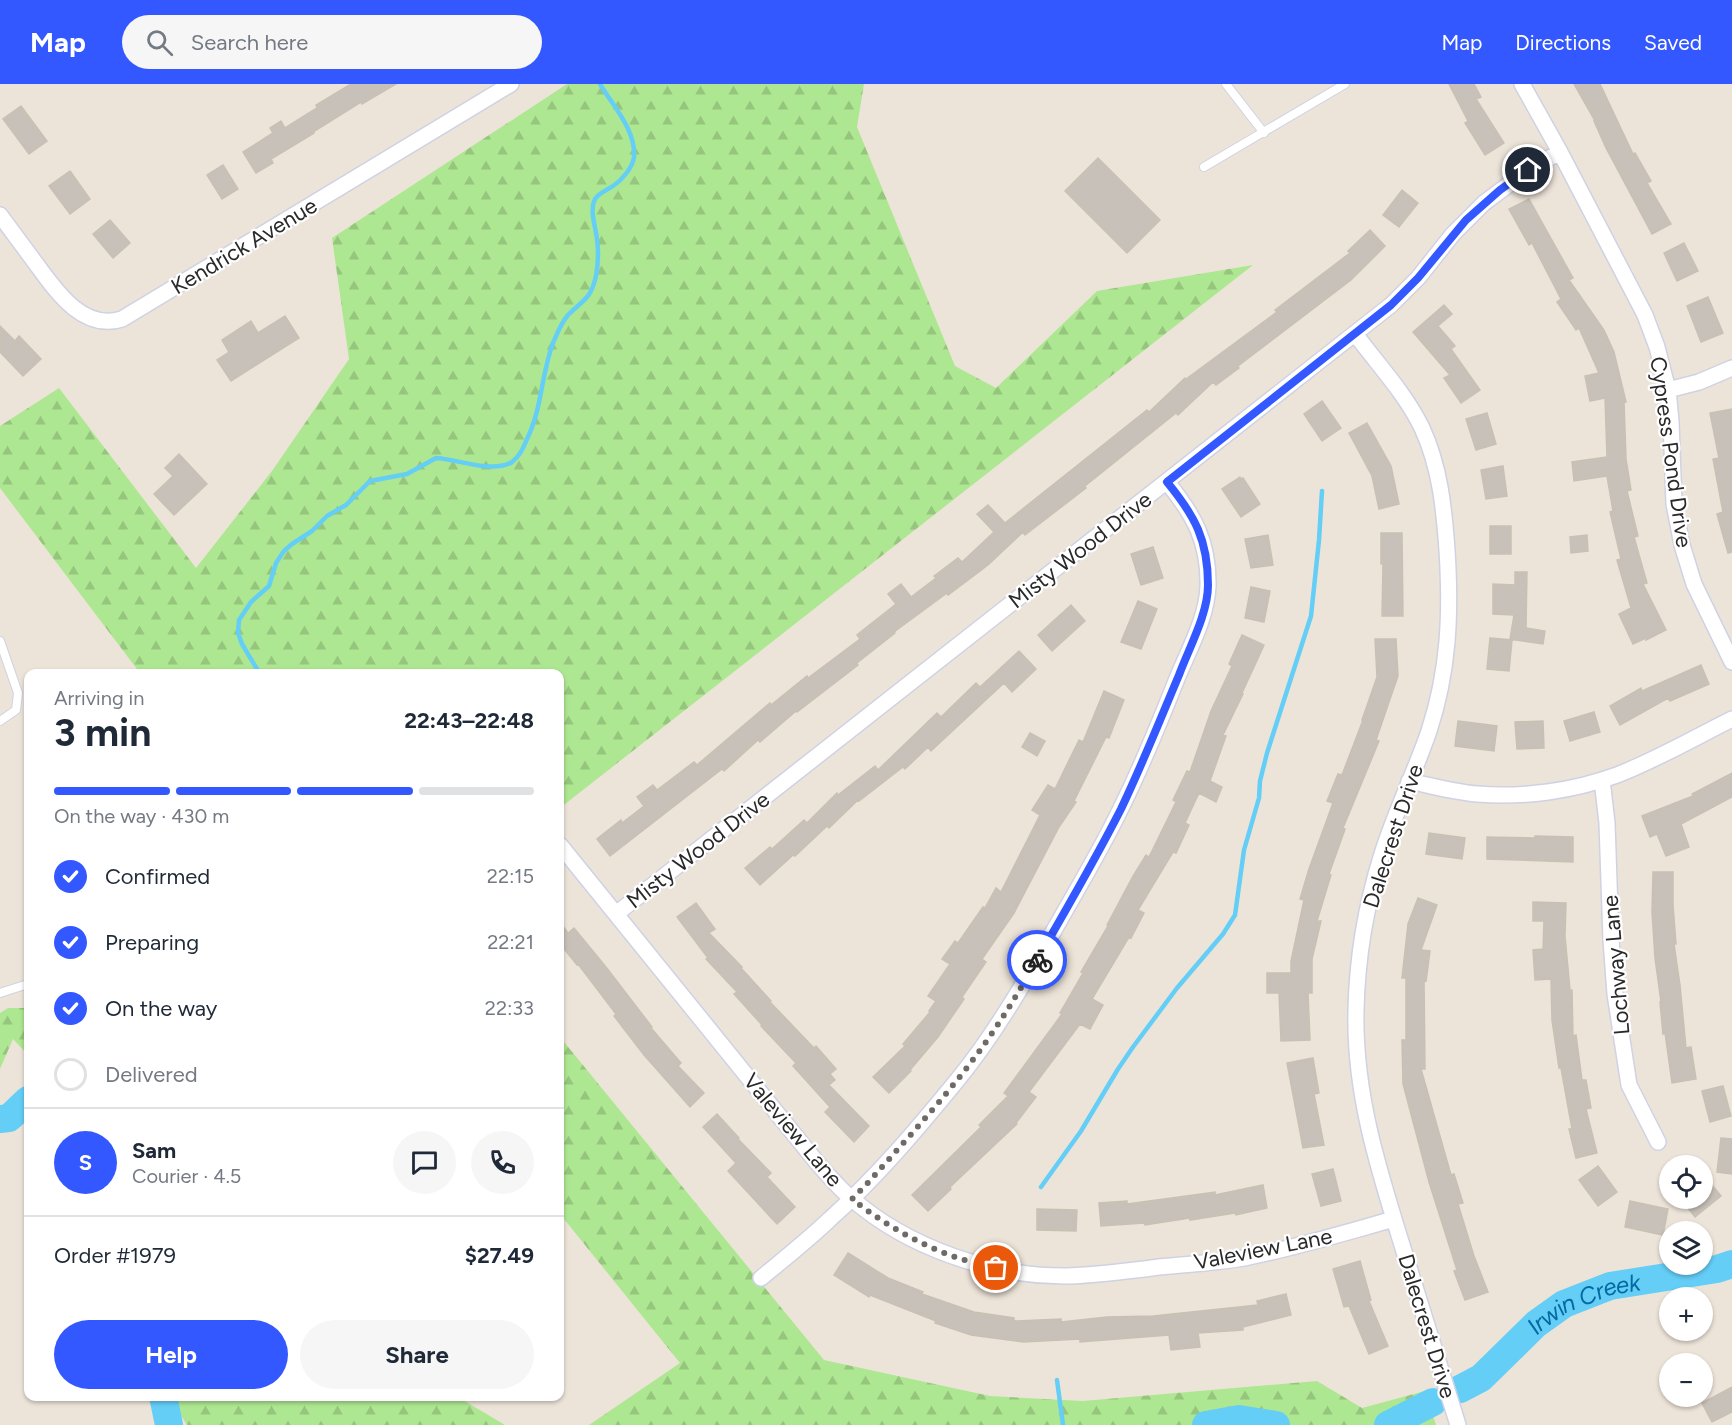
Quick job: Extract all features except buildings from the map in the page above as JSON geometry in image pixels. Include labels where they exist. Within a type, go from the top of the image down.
[{"type":"street","name":"Kendrick Avenue","points":[[0,215],[58,293],[75,309],[89,317],[115,322],[132,314],[512,84]]},
{"type":"street","name":"Cypress Pond Drive","points":[[1522,84],[1645,315],[1657,347],[1668,390],[1674,504],[1682,545],[1694,584],[1732,662]]},
{"type":"street","name":"Misty Wood Drive","points":[[616,914],[1353,336],[1391,305],[1418,278],[1453,234],[1484,203],[1528,170],[1560,152]]},
{"type":"street","name":"Dalecrest Drive","points":[[1353,336],[1359,339],[1408,404],[1421,427],[1430,446],[1440,480],[1444,508],[1450,598],[1448,643],[1442,678],[1429,729],[1383,852],[1370,898],[1360,949],[1356,1015],[1357,1059],[1363,1105],[1374,1153],[1458,1425]]},
{"type":"street","points":[[1668,390],[1699,382],[1732,368]]},
{"type":"street","points":[[761,1278],[852,1199],[960,1077],[980,1051],[1013,1002],[1100,849],[1125,800],[1152,741],[1207,599],[1207,562],[1202,539],[1193,518],[1167,482]]},
{"type":"street","points":[[1409,781],[1477,794],[1501,795],[1561,790],[1602,780],[1633,769],[1732,719]]},
{"type":"street","name":"Lochway Lane","points":[[1602,780],[1607,823],[1611,951],[1627,1074],[1629,1085],[1658,1142]]},
{"type":"street","name":"Valeview Lane","points":[[564,850],[819,1165],[852,1199],[916,1240],[979,1265],[1047,1275],[1093,1275],[1242,1258],[1309,1244],[1394,1219]]},
{"type":"lane","points":[[1226,84],[1264,132]]},
{"type":"lane","points":[[1204,167],[1345,84]]},
{"type":"lane","points":[[0,641],[18,693],[16,710],[0,721]]},
{"type":"lane","points":[[0,993],[24,985]]},
{"type":"green space","points":[[567,84],[864,84],[857,127],[955,366],[996,388],[1097,291],[1253,265],[564,805],[564,669],[137,669],[0,488],[0,426],[59,388],[196,568],[272,471],[349,359],[332,238]]},
{"type":"green space","points":[[8,1008],[24,1008],[24,1051],[13,1039],[0,1069],[0,1013]]},
{"type":"green space","points":[[564,1042],[824,1360],[990,1396],[1083,1401],[1317,1381],[1362,1408],[1425,1391],[1436,1425],[589,1425],[680,1363],[564,1219]]},
{"type":"green space","points":[[172,1401],[465,1401],[505,1425],[187,1425]]},
{"type":"waterway","points":[[257,669],[242,644],[238,633],[239,620],[251,602],[269,586],[276,563],[292,544],[312,531],[327,516],[346,505],[370,481],[407,474],[436,458],[495,467],[512,462],[521,452],[536,416],[549,355],[556,336],[568,315],[586,298],[594,284],[598,254],[593,204],[601,193],[620,180],[629,169],[634,157],[634,147],[628,128],[600,84]]},
{"type":"waterway","points":[[1041,1187],[1081,1131],[1133,1047],[1177,988],[1223,934],[1235,915],[1244,850],[1259,798],[1260,781],[1267,753],[1311,616],[1322,491]]},
{"type":"waterway","name":"Irwin Creek","points":[[0,1119],[9,1118],[24,1104]]},
{"type":"waterway","name":"Irwin Creek","points":[[1460,1389],[1481,1378],[1536,1324],[1564,1304],[1610,1286],[1717,1269],[1732,1264]]},
{"type":"waterway","points":[[1057,1380],[1063,1425]]},
{"type":"waterway","name":"Irwin Creek","points":[[164,1401],[169,1425]]},
{"type":"waterway","name":"Irwin Creek","points":[[1388,1425],[1433,1402]]},
{"type":"waterway","name":"Irwin Creek","points":[[1206,1425],[1239,1419],[1276,1425]]},
{"type":"way so far","points":[[996,1268],[957,1258],[916,1240],[852,1199],[960,1077],[1013,1002],[1037,960]]},
{"type":"route","points":[[1037,960],[1120,810],[1156,731],[1207,599],[1207,562],[1202,539],[1193,518],[1167,482],[1391,305],[1418,278],[1466,220],[1500,190],[1528,170]]}]
